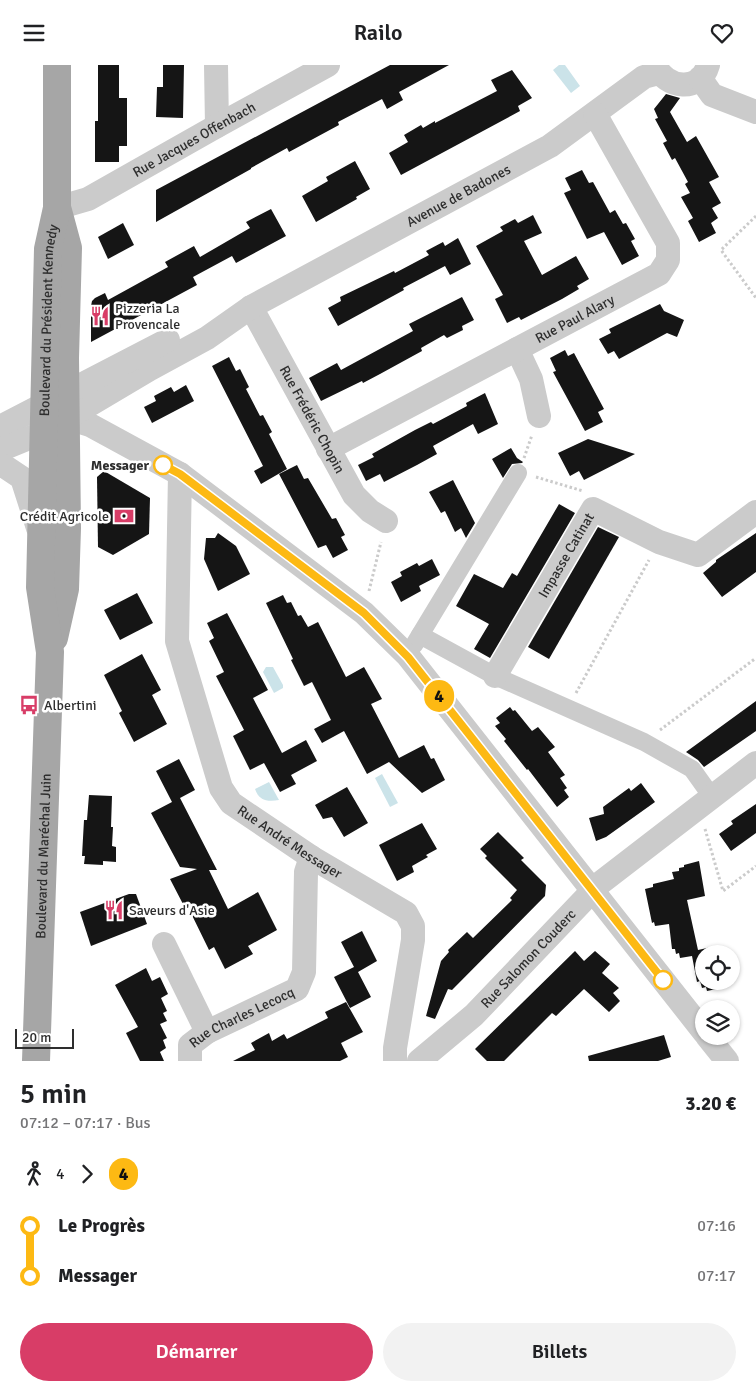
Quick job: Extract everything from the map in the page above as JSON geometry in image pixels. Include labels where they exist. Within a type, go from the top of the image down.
[{"type":"main road","name":"Boulevard du Président Kennedy","points":[[57,65],[56,215],[68,248],[68,401]]},
{"type":"main road","points":[[50,652],[40,587],[41,552],[68,401]]},
{"type":"main road","points":[[50,652],[65,589],[68,401]]},
{"type":"main road","name":"Boulevard du Maréchal Juin","points":[[36,1061],[50,652]]},
{"type":"street","points":[[216,65],[217,126]]},
{"type":"street","name":"Rue Jacques Offenbach","points":[[56,215],[328,65]]},
{"type":"street","points":[[657,69],[667,81],[678,85],[690,84],[704,72],[712,95],[756,112]]},
{"type":"street","name":"Avenue de Badones","points":[[68,401],[182,333],[251,307],[550,146],[657,69]]},
{"type":"street","name":"Rue Paul Alary","points":[[328,449],[660,274],[668,260],[668,243],[595,114]]},
{"type":"street","name":"Rue Frédéric Chopin","points":[[251,307],[354,495],[370,511],[386,521]]},
{"type":"street","points":[[517,349],[531,379],[539,416]]},
{"type":"street","points":[[0,428],[24,411],[40,383],[180,474],[364,613],[408,657],[695,1021]]},
{"type":"street","points":[[0,428],[68,401]]},
{"type":"street","points":[[0,441],[68,401]]},
{"type":"street","points":[[0,450],[68,401]]},
{"type":"street","points":[[0,466],[4,465],[22,477],[36,520],[41,552]]},
{"type":"street","points":[[408,657],[518,473]]},
{"type":"street","name":"Rue André Messager","points":[[180,474],[177,641],[221,788],[231,803],[310,857],[406,913],[413,926],[413,940],[394,1061]]},
{"type":"street","name":"Impasse Catinat","points":[[495,676],[593,509],[659,542],[698,555],[756,512]]},
{"type":"street","points":[[420,635],[495,676],[644,742],[692,769],[705,802]]},
{"type":"street","name":"Rue Salomon Couderc","points":[[419,1061],[474,1015],[599,884],[756,763]]},
{"type":"street","name":"Rue Charles Lecocq","points":[[190,1061],[190,1045],[207,1032],[297,989],[304,972],[306,872],[310,857]]},
{"type":"street","points":[[164,944],[207,1032]]},
{"type":"street","points":[[714,1045],[727,1061]]},
{"type":"path","points":[[756,216],[721,249],[756,298]]},
{"type":"path","points":[[539,416],[518,473],[590,493],[593,509]]},
{"type":"path","points":[[364,613],[386,521]]},
{"type":"path","points":[[567,708],[659,542]]},
{"type":"path","points":[[644,742],[756,658]]},
{"type":"path","points":[[705,802],[723,891],[756,866]]},
{"type":"water","points":[[559,65],[565,65],[580,86],[571,93],[553,70]]},
{"type":"water","points":[[266,667],[273,667],[283,685],[283,688],[274,693],[263,672]]},
{"type":"water","points":[[382,774],[398,803],[390,807],[375,778]]},
{"type":"water","points":[[269,782],[279,800],[264,800],[257,793],[255,789]]},
{"type":"building","points":[[98,65],[119,65],[119,98],[127,98],[127,146],[119,146],[119,162],[95,162],[95,121],[98,121]]},
{"type":"building","points":[[163,65],[184,65],[183,118],[156,117],[157,87],[163,87]]},
{"type":"building","points":[[390,65],[449,65],[399,92],[403,100],[387,109],[382,99],[338,122],[339,125],[289,152],[287,148],[156,222],[156,190]]},
{"type":"building","points":[[512,70],[532,98],[518,106],[520,111],[401,175],[389,153],[408,142],[404,135],[421,125],[423,128],[435,121],[435,123],[497,91],[491,80]]},
{"type":"building","points":[[666,94],[680,98],[670,112],[687,142],[696,136],[719,177],[709,182],[721,203],[712,208],[718,218],[711,223],[716,233],[699,242],[688,221],[693,218],[681,197],[690,193],[685,184],[688,182],[675,158],[672,160],[663,143],[667,141],[655,119],[658,118],[654,109]]},
{"type":"building","points":[[355,161],[370,189],[356,197],[357,199],[316,222],[302,196],[328,181],[326,177]]},
{"type":"building","points":[[582,170],[589,183],[593,182],[610,213],[615,210],[623,224],[626,223],[635,239],[631,241],[639,256],[622,265],[604,232],[587,239],[564,193],[571,190],[565,178]]},
{"type":"building","points":[[271,209],[286,236],[236,263],[232,256],[193,277],[197,285],[91,342],[91,306],[95,298],[105,293],[108,300],[168,267],[165,262],[194,246],[200,257],[250,228],[246,222]]},
{"type":"building","points":[[533,215],[542,233],[524,241],[542,275],[576,256],[589,279],[577,286],[579,289],[562,299],[521,320],[519,317],[507,323],[495,299],[503,295],[476,246],[503,231],[500,227],[515,219],[518,223]]},
{"type":"building","points":[[123,223],[134,245],[108,259],[98,237]]},
{"type":"building","points":[[458,238],[471,264],[450,275],[445,266],[338,326],[328,308],[341,301],[340,297],[394,271],[395,273],[429,255],[426,251],[443,242],[445,246]]},
{"type":"building","points":[[462,297],[474,320],[462,326],[463,330],[447,338],[444,335],[421,348],[422,351],[380,374],[321,401],[309,378],[337,363],[341,370],[413,331],[409,324]]},
{"type":"building","points":[[660,304],[664,311],[684,320],[677,337],[667,333],[619,359],[614,351],[608,354],[599,339],[611,333],[609,329]]},
{"type":"building","points":[[565,350],[568,356],[574,353],[604,409],[598,412],[603,422],[585,431],[553,372],[556,371],[550,358]]},
{"type":"building","points":[[229,357],[236,371],[240,369],[249,387],[246,389],[260,416],[263,415],[272,432],[269,434],[287,469],[261,484],[254,471],[263,466],[212,366]]},
{"type":"building","points":[[186,385],[194,401],[152,423],[144,407],[156,401],[154,396],[171,387],[174,392]]},
{"type":"building","points":[[485,393],[498,424],[478,434],[473,424],[433,446],[437,454],[417,465],[384,482],[380,474],[366,481],[358,465],[374,457],[372,454],[415,430],[431,422],[433,424],[467,406],[466,403]]},
{"type":"building","points":[[588,439],[635,454],[584,480],[579,471],[570,476],[558,453]]},
{"type":"building","points":[[511,448],[517,458],[523,462],[512,464],[503,478],[492,459]]},
{"type":"building","points":[[297,465],[304,479],[308,478],[332,519],[336,518],[345,535],[341,537],[348,550],[333,558],[326,545],[318,548],[279,474]]},
{"type":"building","name":"Crédit Agricole","points":[[104,471],[150,498],[149,534],[113,555],[98,547],[97,477]]},
{"type":"building","points":[[453,480],[475,523],[466,538],[461,528],[455,532],[445,511],[441,513],[429,492]]},
{"type":"building","points":[[559,504],[575,513],[490,658],[474,649],[489,624],[456,606],[474,574],[503,588],[512,573],[517,576]]},
{"type":"building","points":[[598,527],[619,537],[549,659],[528,647]]},
{"type":"building","points":[[218,533],[236,546],[250,574],[218,591],[204,559],[206,538],[215,538]]},
{"type":"building","points":[[756,533],[756,572],[722,597],[703,573],[716,560]]},
{"type":"building","points":[[432,559],[440,575],[419,586],[421,591],[401,602],[391,582],[402,576],[400,572],[417,563],[419,566]]},
{"type":"building","points":[[137,593],[153,623],[120,640],[104,610]]},
{"type":"building","points":[[283,595],[287,603],[291,602],[298,616],[301,615],[308,627],[318,622],[346,677],[364,667],[382,699],[371,704],[399,758],[424,745],[431,759],[434,758],[445,780],[422,793],[389,762],[367,774],[344,731],[322,743],[314,729],[331,720],[312,682],[304,686],[266,603]]},
{"type":"building","points":[[227,613],[268,690],[253,698],[282,753],[306,740],[317,761],[291,775],[296,784],[280,792],[264,763],[250,770],[233,736],[244,730],[216,676],[224,672],[209,641],[214,638],[207,623]]},
{"type":"building","points":[[142,654],[161,690],[152,695],[167,724],[134,742],[119,713],[122,711],[104,675]]},
{"type":"building","points":[[756,701],[756,731],[704,767],[698,760],[686,752]]},
{"type":"building","points":[[510,707],[513,711],[515,710],[532,731],[538,727],[555,747],[548,752],[565,775],[560,778],[567,788],[564,790],[569,797],[557,807],[504,741],[506,739],[495,726],[500,723],[496,718]]},
{"type":"building","points":[[179,759],[195,790],[180,798],[217,870],[209,870],[228,909],[258,892],[277,930],[248,946],[253,954],[225,969],[214,947],[209,950],[187,905],[184,906],[170,879],[197,869],[180,867],[151,813],[172,802],[156,771]]},
{"type":"building","points":[[641,783],[655,802],[606,837],[596,841],[589,818],[604,814],[603,807],[629,788],[631,791]]},
{"type":"building","points":[[347,787],[368,823],[344,837],[332,817],[323,819],[315,805]]},
{"type":"building","points":[[89,795],[112,796],[112,846],[116,847],[116,862],[103,861],[103,865],[84,864],[85,856],[82,856],[84,820],[87,820]]},
{"type":"building","points":[[756,804],[756,833],[731,851],[719,834],[733,824],[731,821]]},
{"type":"building","points":[[422,823],[437,849],[426,855],[428,857],[412,866],[414,872],[397,881],[379,845]]},
{"type":"building","points":[[498,832],[524,858],[521,860],[546,885],[545,896],[452,990],[448,989],[435,1019],[426,1016],[441,961],[449,952],[448,950],[467,932],[473,938],[512,900],[510,898],[517,890],[485,858],[487,856],[480,849]]},
{"type":"building","points":[[699,861],[705,896],[687,900],[697,945],[695,945],[695,972],[692,956],[680,958],[679,953],[676,954],[675,949],[672,949],[669,924],[655,926],[654,922],[652,923],[645,889],[653,887],[653,884],[674,879],[672,872],[679,871],[679,868],[684,867],[684,865]]},
{"type":"building","points":[[129,894],[136,894],[147,924],[91,946],[80,912]]},
{"type":"building","points":[[362,931],[377,961],[358,972],[371,997],[350,1008],[334,977],[354,967],[341,942]]},
{"type":"building","points":[[575,951],[584,961],[595,951],[610,964],[602,973],[619,988],[613,993],[620,1001],[609,1012],[584,989],[556,1016],[552,1013],[504,1061],[487,1061],[475,1049]]},
{"type":"building","points":[[146,968],[152,981],[160,977],[168,994],[161,998],[167,1011],[163,1013],[167,1021],[160,1024],[167,1038],[163,1040],[166,1048],[160,1052],[164,1061],[140,1061],[126,1033],[138,1027],[115,985]]},
{"type":"building","points":[[346,1002],[363,1032],[341,1043],[348,1057],[340,1061],[233,1061],[255,1050],[251,1043],[269,1033],[272,1041],[284,1034],[287,1039],[328,1018],[325,1012]]},
{"type":"building","points":[[664,1035],[671,1057],[658,1061],[589,1061],[588,1056]]},
{"type":"bus line","name":"4","points":[[163,465],[180,474],[364,613],[408,657],[663,980]]},
{"type":"place","name":"Pizzeria La Provencale","points":[[100,316]]},
{"type":"place","name":"Messager","points":[[163,465]]},
{"type":"place","name":"Crédit Agricole","points":[[124,516]]},
{"type":"place","name":"Albertini","points":[[29,705]]},
{"type":"place","name":"Saveurs d'Asie","points":[[114,910]]}]
